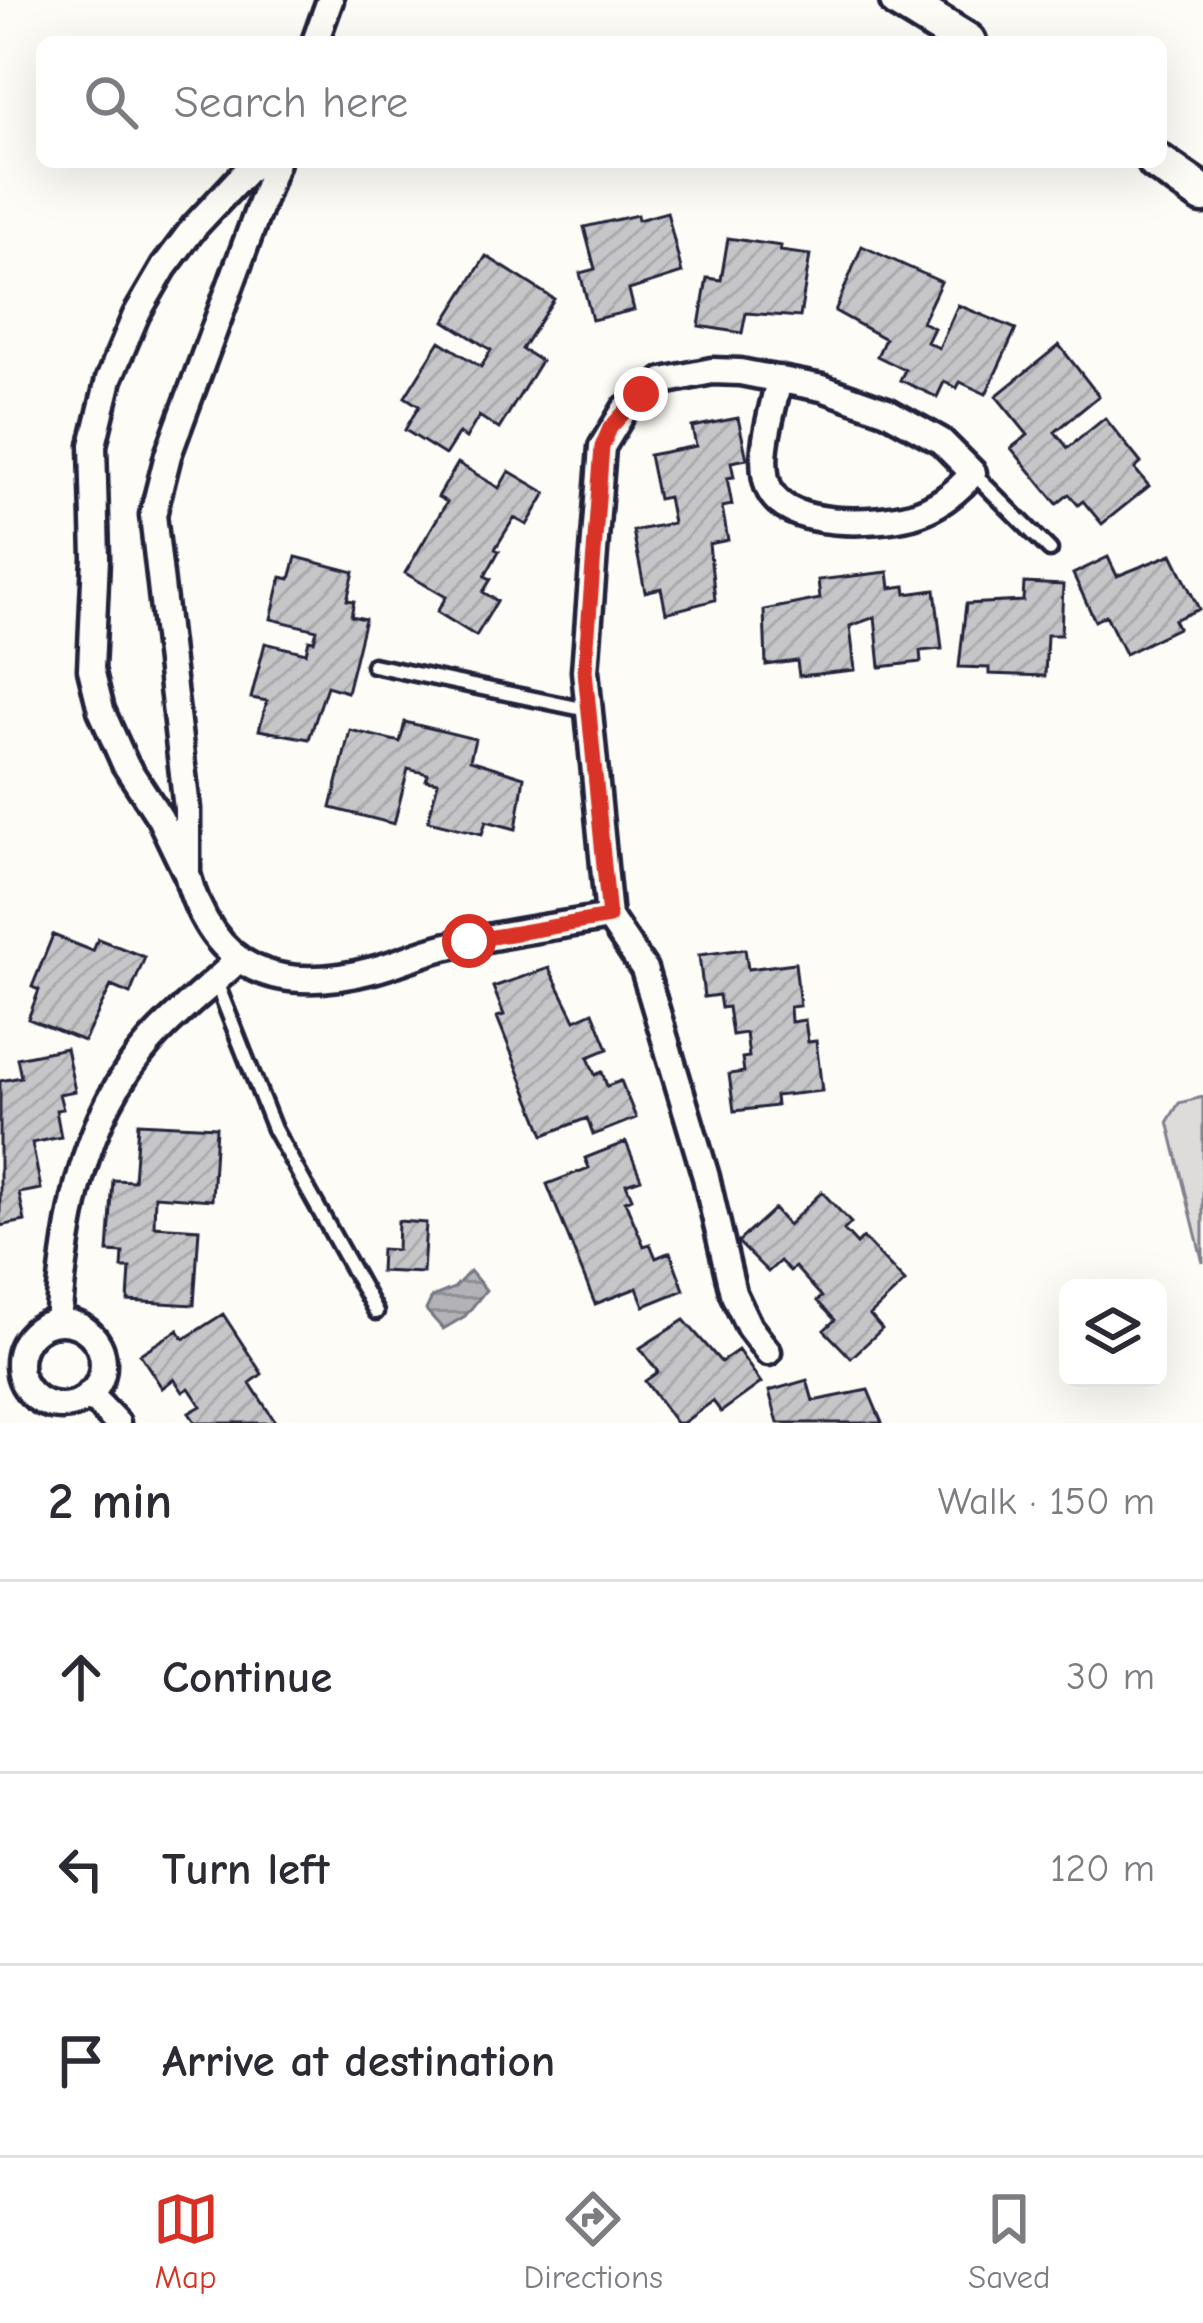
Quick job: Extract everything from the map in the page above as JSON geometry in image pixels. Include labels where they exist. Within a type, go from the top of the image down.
[{"type":"main road","points":[[899,0],[957,36]]},
{"type":"main road","points":[[1166,168],[1203,194]]},
{"type":"street","points":[[317,36],[330,0]]},
{"type":"street","points":[[249,168],[195,226],[146,299],[109,379],[93,445],[91,668],[101,710],[125,764],[160,818],[206,926],[238,960],[282,977],[347,976],[469,941],[609,917]]},
{"type":"street","points":[[187,874],[187,809],[153,515],[168,455],[274,168]]},
{"type":"street","points":[[768,1352],[733,1293],[706,1177],[644,968],[609,917],[585,671],[602,447],[610,428],[641,394],[663,381],[712,371],[779,379],[856,398],[940,441],[974,473],[944,500],[912,514],[817,520],[797,514],[769,490],[765,470],[779,379]]},
{"type":"street","points":[[58,1322],[72,1212],[95,1131],[115,1090],[144,1048],[238,960]]},
{"type":"street","points":[[58,1322],[84,1329],[101,1350],[101,1378],[89,1394],[70,1405],[56,1406],[31,1394],[22,1382],[19,1356],[24,1343],[44,1325],[58,1322]]},
{"type":"street","points":[[89,1394],[117,1423]]},
{"type":"lane","points":[[974,473],[1049,550]]},
{"type":"lane","points":[[373,664],[587,710]]},
{"type":"lane","points":[[216,982],[274,1130],[376,1312]]},
{"type":"shaded area","points":[[1203,1097],[1203,1263],[1168,1121],[1179,1103]]},
{"type":"shaded area","points":[[470,1271],[486,1290],[465,1316],[443,1329],[426,1310],[432,1297],[454,1288]]},
{"type":"building","points":[[667,212],[682,273],[629,290],[634,310],[592,320],[580,273],[595,269],[584,227]]},
{"type":"building","points":[[728,238],[810,255],[800,317],[746,313],[742,333],[699,326],[707,278],[721,280]]},
{"type":"building","points":[[862,246],[941,282],[922,322],[934,328],[927,342],[939,348],[958,305],[1016,329],[986,394],[960,382],[957,388],[944,382],[937,397],[900,380],[905,370],[877,356],[885,339],[835,311]]},
{"type":"building","points":[[486,256],[554,299],[522,349],[541,361],[499,429],[479,416],[466,438],[459,433],[445,455],[405,430],[419,406],[405,397],[440,341],[481,367],[491,350],[445,321]]},
{"type":"building","points":[[1059,345],[1099,396],[1055,432],[1068,448],[1105,418],[1141,463],[1135,469],[1149,486],[1102,524],[1083,501],[1078,505],[1069,494],[1057,504],[1011,448],[1028,435],[996,396]]},
{"type":"building","points":[[738,418],[747,459],[731,462],[734,477],[727,478],[732,505],[722,507],[728,540],[709,544],[715,600],[666,613],[661,588],[645,592],[633,531],[673,523],[668,497],[658,499],[649,455],[696,446],[692,427]]},
{"type":"building","points":[[458,463],[499,488],[509,471],[546,493],[527,525],[514,518],[495,549],[499,551],[485,576],[491,579],[483,592],[497,601],[476,636],[437,612],[446,597],[405,573],[447,502],[438,497]]},
{"type":"building","points":[[1172,554],[1199,609],[1174,620],[1178,628],[1125,654],[1106,615],[1095,621],[1073,574],[1108,557],[1117,576]]},
{"type":"building","points":[[296,557],[354,572],[347,600],[354,601],[351,616],[365,619],[347,692],[327,686],[309,739],[259,730],[267,701],[251,698],[265,643],[306,653],[309,640],[314,641],[317,630],[271,619],[281,577],[290,579]]},
{"type":"building","points":[[888,572],[890,588],[905,586],[906,594],[935,590],[942,649],[920,651],[921,662],[880,667],[875,617],[850,626],[855,670],[799,676],[797,661],[766,665],[764,610],[820,599],[818,580]]},
{"type":"building","points":[[1024,583],[1063,585],[1061,635],[1047,635],[1045,676],[989,674],[989,668],[959,667],[966,604],[1023,601]]},
{"type":"building","points":[[405,722],[475,739],[470,760],[524,777],[516,829],[486,821],[482,834],[428,821],[438,782],[408,769],[394,824],[331,808],[350,730],[400,742]]},
{"type":"building","points":[[53,935],[93,951],[98,939],[145,957],[130,994],[111,986],[84,1041],[28,1019],[39,990],[32,987]]},
{"type":"building","points":[[745,949],[748,969],[795,963],[800,1006],[790,1007],[791,1022],[805,1020],[808,1042],[816,1041],[822,1091],[775,1096],[776,1106],[734,1111],[729,1074],[744,1072],[742,1058],[749,1057],[746,1033],[732,1035],[728,1007],[721,1008],[719,995],[704,997],[699,955]]},
{"type":"building","points":[[549,968],[575,1020],[593,1012],[608,1049],[588,1057],[595,1075],[602,1072],[607,1086],[621,1081],[636,1118],[593,1135],[587,1118],[544,1135],[497,1017],[504,1015],[493,987]]},
{"type":"building","points":[[66,1048],[75,1091],[59,1094],[63,1109],[56,1110],[61,1137],[32,1143],[41,1189],[19,1193],[25,1221],[0,1226],[0,1081],[21,1077],[17,1058]]},
{"type":"building","points":[[138,1123],[216,1127],[212,1200],[155,1196],[154,1226],[199,1229],[194,1305],[128,1301],[130,1268],[122,1268],[123,1253],[108,1252],[113,1180],[134,1181]]},
{"type":"building","points":[[626,1142],[641,1179],[626,1184],[632,1198],[625,1201],[644,1246],[650,1244],[656,1258],[670,1252],[684,1290],[644,1306],[637,1288],[595,1304],[547,1184],[589,1168],[585,1158]]},
{"type":"building","points":[[822,1192],[851,1223],[844,1230],[857,1244],[863,1238],[905,1282],[870,1315],[882,1329],[851,1358],[824,1330],[835,1320],[795,1267],[790,1271],[780,1261],[768,1272],[738,1242],[774,1209],[788,1225]]},
{"type":"building","points":[[398,1221],[426,1223],[423,1273],[380,1271],[381,1249],[397,1250]]},
{"type":"building","points":[[223,1314],[262,1374],[250,1383],[276,1423],[196,1423],[189,1413],[201,1406],[189,1388],[183,1392],[174,1379],[162,1388],[140,1354],[178,1330],[184,1339]]},
{"type":"building","points":[[684,1320],[721,1362],[738,1350],[761,1383],[721,1412],[713,1401],[676,1423],[645,1381],[658,1372],[640,1348]]},
{"type":"building","points":[[807,1380],[813,1401],[868,1390],[882,1423],[778,1423],[769,1391]]},
{"type":"route","points":[[469,941],[609,917],[585,671],[602,447],[610,428],[641,394]]}]
